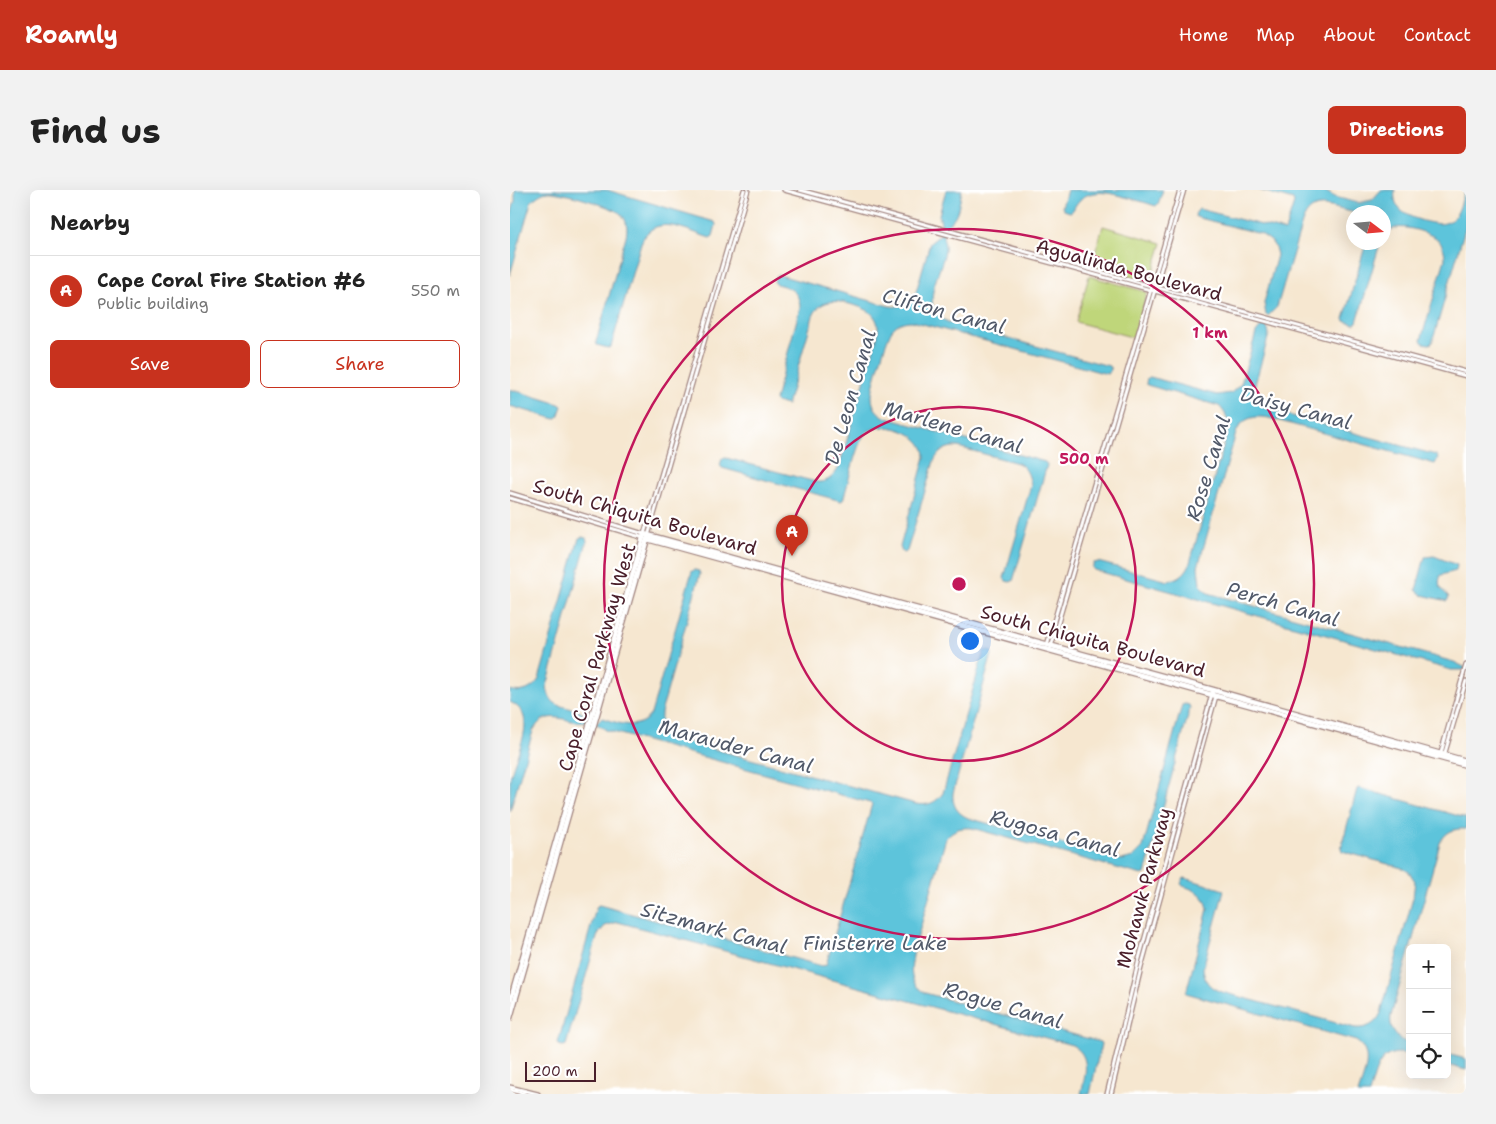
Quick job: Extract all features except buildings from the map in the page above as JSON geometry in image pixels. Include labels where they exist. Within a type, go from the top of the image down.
[{"type":"main road","name":"South Chiquita Boulevard","points":[[645,536],[1442,756],[1466,761]]},
{"type":"main road","name":"Cape Coral Parkway West","points":[[510,1002],[537,916],[591,727],[629,584],[645,536]]},
{"type":"main road","name":"Cape Coral Parkway West","points":[[594,716],[625,614],[645,536]]},
{"type":"main road","points":[[625,614],[630,588],[629,584]]},
{"type":"main road","points":[[609,670],[607,668],[613,650],[613,641]]},
{"type":"main road","name":"Cape Coral Parkway West","points":[[510,1018],[530,949],[544,892],[543,885],[591,727]]},
{"type":"main road","name":"South Chiquita Boulevard","points":[[1442,756],[1466,765]]},
{"type":"street","name":"Cape Coral Parkway West","points":[[645,536],[660,475],[744,190]]},
{"type":"street","name":"Cape Coral Parkway West","points":[[645,536],[667,471],[748,190]]},
{"type":"street","name":"Agualinda Boulevard","points":[[784,190],[939,230]]},
{"type":"street","name":"Agualinda Boulevard","points":[[800,190],[944,232],[1466,376]]},
{"type":"street","points":[[1049,647],[1180,190]]},
{"type":"street","points":[[1153,289],[1184,190]]},
{"type":"street","name":"Agualinda Boulevard","points":[[1271,321],[1466,372]]},
{"type":"street","points":[[667,471],[670,452],[668,449]]},
{"type":"street","points":[[660,475],[662,479],[660,492]]},
{"type":"street","name":"South Chiquita Boulevard","points":[[510,494],[645,536]]},
{"type":"street","name":"South Chiquita Boulevard","points":[[510,498],[645,536]]},
{"type":"street","points":[[1442,756],[1466,665]]},
{"type":"street","points":[[1442,756],[1466,681]]},
{"type":"street","name":"Mohawk Parkway","points":[[1107,1094],[1139,959],[1214,692]]},
{"type":"street","name":"Mohawk Parkway","points":[[1111,1094],[1141,968],[1214,692]]},
{"type":"street","points":[[510,1089],[538,1094]]},
{"type":"street","points":[[510,1089],[522,1094]]},
{"type":"street","points":[[527,1092],[532,1094]]},
{"type":"green space","points":[[1103,226],[1162,243],[1150,282],[1091,267]]},
{"type":"green space","points":[[1089,276],[1147,292],[1135,338],[1076,322]]},
{"type":"water","points":[[515,190],[607,190],[715,222],[716,225],[713,236],[710,238],[672,226],[654,228],[647,233],[641,243],[611,347],[608,348],[597,345],[596,342],[626,236],[627,227],[625,219],[617,211],[586,200],[553,192],[541,194],[531,202],[510,275],[510,218],[515,201]]},
{"type":"water","points":[[946,190],[962,190],[957,213],[945,227],[943,233],[945,250],[933,289],[932,299],[934,308],[939,316],[948,322],[1109,366],[1111,369],[1107,374],[912,321],[898,324],[890,334],[872,392],[873,404],[876,410],[887,418],[1045,462],[1047,465],[1013,581],[1010,582],[1004,578],[1031,485],[1027,472],[1018,463],[958,447],[947,448],[938,454],[934,461],[905,553],[902,552],[900,547],[925,457],[923,448],[918,441],[901,430],[881,427],[872,429],[865,434],[858,446],[843,500],[841,501],[722,468],[720,465],[722,459],[726,458],[816,482],[830,479],[835,474],[839,467],[878,334],[877,322],[868,311],[847,303],[830,302],[820,306],[813,316],[787,405],[776,402],[800,302],[793,291],[776,284],[774,281],[779,275],[889,306],[905,304],[916,292],[930,243],[940,235],[942,227],[939,215]]},
{"type":"water","points":[[1067,190],[1163,190],[1156,206],[1113,194],[1093,193],[1081,199],[1070,212],[1062,207]]},
{"type":"water","points":[[1259,190],[1323,190],[1335,197],[1358,203],[1372,200],[1381,190],[1395,190],[1396,203],[1402,211],[1411,217],[1440,224],[1447,223],[1454,218],[1466,190],[1466,225],[1432,343],[1423,343],[1421,340],[1445,259],[1443,247],[1433,236],[1423,232],[1404,228],[1391,230],[1391,205],[1346,205],[1346,210],[1323,206],[1311,209],[1306,214],[1302,223],[1277,307],[1268,316],[1266,315],[1264,303],[1277,255],[1271,241],[1261,234],[1196,217],[1195,214],[1199,209],[1285,231],[1294,203],[1293,200]]},
{"type":"water","points":[[1364,250],[1378,250],[1357,322],[1354,324],[1344,319]]},
{"type":"water","points":[[1264,323],[1269,334],[1254,388],[1261,404],[1270,410],[1436,455],[1438,458],[1435,464],[1269,418],[1254,417],[1245,421],[1236,433],[1198,567],[1200,584],[1208,593],[1454,662],[1466,668],[1466,670],[1451,670],[1092,568],[1094,563],[1098,562],[1168,581],[1181,576],[1187,569],[1228,430],[1227,420],[1219,406],[1147,385],[1147,378],[1150,377],[1217,395],[1231,393],[1241,384],[1256,333]]},
{"type":"water","points":[[510,389],[559,404],[562,406],[558,417],[555,419],[510,406]]},
{"type":"water","name":"Finisterre Lake","points":[[579,538],[586,538],[587,541],[547,686],[551,699],[555,703],[580,712],[598,722],[602,718],[628,725],[640,723],[651,714],[692,571],[699,571],[700,574],[661,713],[662,726],[669,735],[677,739],[916,804],[928,804],[938,799],[943,793],[984,651],[991,651],[992,654],[953,793],[953,801],[956,808],[968,818],[1122,860],[1133,857],[1143,847],[1182,705],[1189,705],[1190,708],[1145,874],[1142,875],[972,828],[958,829],[951,832],[946,838],[914,950],[911,969],[913,979],[919,989],[925,993],[1100,1042],[1090,1094],[1081,1094],[1086,1066],[1085,1060],[1078,1049],[1072,1045],[618,922],[605,926],[598,934],[566,1045],[559,1045],[595,912],[599,905],[822,966],[826,965],[872,804],[606,730],[591,722],[547,718],[537,725],[533,731],[510,811],[510,780],[525,727],[524,717],[519,709],[510,702],[510,690],[519,692],[526,690],[539,679]]},
{"type":"water","points":[[1434,556],[1457,565],[1456,571],[1441,575],[1439,582],[1440,588],[1449,597],[1447,601],[1422,595],[1416,590],[1425,557]]},
{"type":"water","points":[[1357,789],[1466,818],[1466,829],[1450,831],[1440,843],[1411,944],[1406,944],[1406,963],[1391,1016],[1391,1025],[1398,1037],[1406,1042],[1406,1054],[1391,1054],[1380,1062],[1369,1094],[1358,1094],[1365,1073],[1366,1059],[1362,1046],[1356,1041],[1186,993],[1208,909],[1205,900],[1200,894],[1181,884],[1185,878],[1224,890],[1203,968],[1206,980],[1211,986],[1222,992],[1355,1028],[1371,1025],[1381,1013],[1413,898],[1415,881],[1409,872],[1402,868],[1342,851],[1341,848]]},
{"type":"water","points":[[1451,1055],[1466,1059],[1466,1070],[1451,1066]]},
{"type":"place","name":"Cape Coral Fire Station #6","points":[[792,556]]},
{"type":"water label","name":"Clifton Canal","points":[[944,311]]},
{"type":"water label","name":"De Leon Canal","points":[[850,397]]},
{"type":"water label","name":"Daisy Canal","points":[[1296,408]]},
{"type":"water label","name":"Marlene Canal","points":[[953,427]]},
{"type":"water label","name":"Rose Canal","points":[[1208,468]]},
{"type":"water label","name":"Perch Canal","points":[[1283,604]]},
{"type":"water label","name":"Marauder Canal","points":[[736,746]]},
{"type":"water label","name":"Rugosa Canal","points":[[1055,833]]},
{"type":"water label","name":"Sitzmark Canal","points":[[714,928]]},
{"type":"water label","name":"Rogue Canal","points":[[1003,1005]]}]
